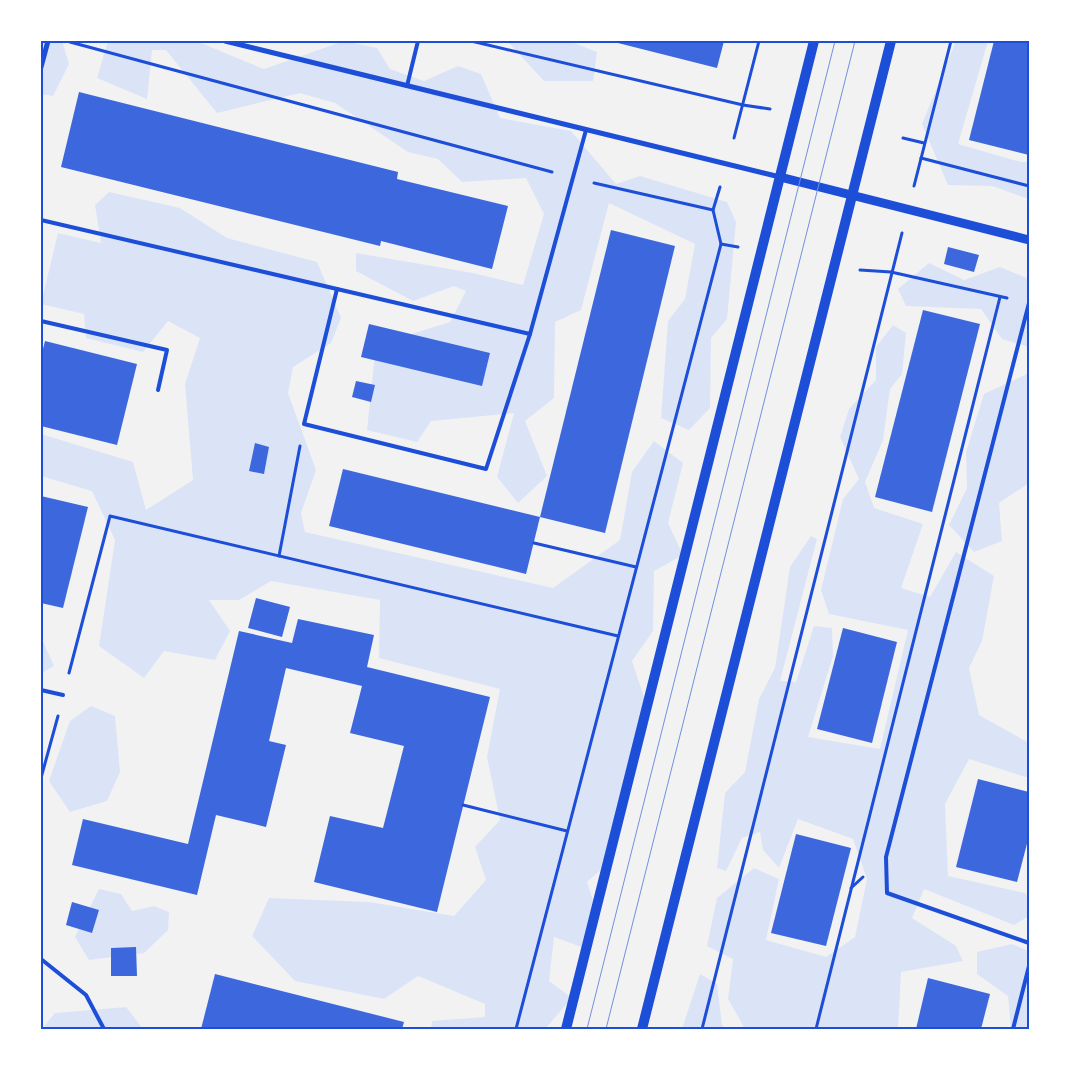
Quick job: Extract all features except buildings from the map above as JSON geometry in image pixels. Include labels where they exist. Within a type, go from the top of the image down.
[{"type":"main road","points":[[566,1029],[814,41]]},
{"type":"main road","points":[[642,1029],[891,41]]},
{"type":"street","points":[[41,67],[48,41]]},
{"type":"street","points":[[225,41],[1029,240]]},
{"type":"lane","points":[[407,86],[418,41]]},
{"type":"lane","points":[[337,289],[304,424],[486,469],[530,334],[586,130]]},
{"type":"lane","points":[[41,220],[530,334]]},
{"type":"lane","points":[[1029,303],[886,857],[887,893],[1029,943]]},
{"type":"lane","points":[[41,321],[167,350],[158,390]]},
{"type":"lane","points":[[41,690],[64,695]]},
{"type":"lane","points":[[41,959],[86,995],[104,1029]]},
{"type":"lane","points":[[1013,1029],[1029,966]]},
{"type":"path","points":[[67,41],[574,178],[713,210]]},
{"type":"path","points":[[471,41],[743,105],[775,110]]},
{"type":"path","points":[[734,138],[759,41]]},
{"type":"path","points":[[914,188],[924,142],[951,41]]},
{"type":"path","points":[[903,138],[924,142]]},
{"type":"path","points":[[921,158],[1029,186]]},
{"type":"path","points":[[516,1029],[721,244],[713,210],[720,188]]},
{"type":"path","points":[[702,1029],[902,232]]},
{"type":"path","points":[[721,244],[741,247]]},
{"type":"path","points":[[860,270],[891,272],[1029,303]]},
{"type":"path","points":[[816,1029],[1000,297]]},
{"type":"path","points":[[280,556],[304,424]]},
{"type":"path","points":[[41,778],[110,516],[618,636]]},
{"type":"path","points":[[534,543],[636,567]]},
{"type":"path","points":[[463,805],[567,831]]},
{"type":"shaded area","points":[[41,41],[62,41],[69,64],[53,96],[41,94]]},
{"type":"shaded area","points":[[108,41],[196,41],[264,69],[344,41],[377,48],[390,69],[424,81],[458,66],[481,74],[500,118],[571,131],[616,184],[640,176],[727,202],[736,222],[727,319],[711,338],[710,408],[689,430],[661,418],[668,321],[685,299],[695,244],[609,203],[581,310],[555,322],[554,398],[525,421],[547,476],[518,503],[497,477],[514,413],[431,421],[417,442],[367,430],[376,345],[450,322],[466,291],[454,286],[413,301],[356,271],[356,253],[473,273],[523,285],[544,214],[526,178],[462,182],[438,159],[408,152],[335,103],[300,93],[217,113],[166,50],[152,50],[147,99],[97,78]]},
{"type":"shaded area","points":[[507,41],[569,41],[597,52],[593,81],[544,81]]},
{"type":"shaded area","points":[[956,41],[988,41],[958,144],[1021,162],[1029,162],[1029,199],[992,186],[948,185],[922,124]]},
{"type":"shaded area","points":[[109,192],[180,208],[227,238],[317,262],[341,318],[331,343],[293,367],[288,393],[316,470],[301,513],[305,532],[553,588],[620,540],[632,472],[654,441],[683,463],[668,523],[683,555],[654,571],[653,631],[632,661],[646,703],[611,861],[587,882],[599,919],[587,949],[554,937],[549,981],[572,998],[545,1029],[431,1029],[432,1021],[485,1017],[485,1004],[418,976],[384,999],[295,981],[252,936],[269,898],[369,902],[454,916],[486,880],[475,847],[500,820],[487,757],[500,689],[379,658],[380,600],[271,581],[239,600],[209,600],[230,631],[215,660],[164,651],[144,678],[99,646],[115,540],[92,491],[41,476],[41,434],[133,462],[146,510],[193,480],[185,384],[200,338],[168,321],[143,352],[86,338],[84,314],[41,304],[58,233],[101,243],[95,205]]},
{"type":"shaded area","points":[[929,263],[964,280],[1000,267],[1029,279],[1029,359],[1026,346],[1002,339],[981,309],[906,306],[898,289]]},
{"type":"shaded area","points":[[893,325],[906,333],[902,374],[890,389],[883,440],[865,482],[874,508],[923,524],[901,588],[930,597],[956,552],[994,576],[982,641],[969,668],[979,715],[1029,743],[1029,778],[969,759],[945,804],[948,876],[1025,893],[1029,898],[1029,916],[1014,925],[924,889],[912,918],[956,946],[963,961],[901,972],[898,1029],[745,1029],[728,999],[733,959],[707,946],[717,898],[754,868],[779,879],[766,940],[826,957],[855,937],[867,879],[853,839],[798,819],[779,868],[763,850],[760,832],[742,838],[726,871],[717,868],[725,793],[745,772],[759,699],[775,668],[790,567],[811,536],[817,539],[780,681],[796,682],[814,626],[832,628],[833,656],[808,737],[880,749],[908,630],[829,614],[821,590],[843,499],[859,479],[840,437],[849,409],[876,380],[876,347]]},
{"type":"shaded area","points":[[1029,373],[1029,483],[999,503],[1002,541],[974,552],[949,525],[967,488],[966,452],[984,394]]},
{"type":"shaded area","points":[[41,637],[54,666],[41,673]]},
{"type":"shaded area","points":[[91,706],[115,716],[120,772],[107,801],[70,812],[49,781],[70,721]]},
{"type":"shaded area","points":[[99,889],[121,894],[132,911],[154,906],[169,912],[168,930],[144,953],[89,960],[75,937]]},
{"type":"shaded area","points":[[1012,944],[1029,951],[1029,1029],[1011,1029],[1008,996],[977,974],[977,952]]},
{"type":"shaded area","points":[[700,974],[717,984],[722,1025],[726,1029],[682,1029]]},
{"type":"shaded area","points":[[126,1007],[143,1029],[42,1029],[55,1013]]},
{"type":"tram line","points":[[587,1029],[835,41]]},
{"type":"tram line","points":[[606,1029],[855,41]]}]
